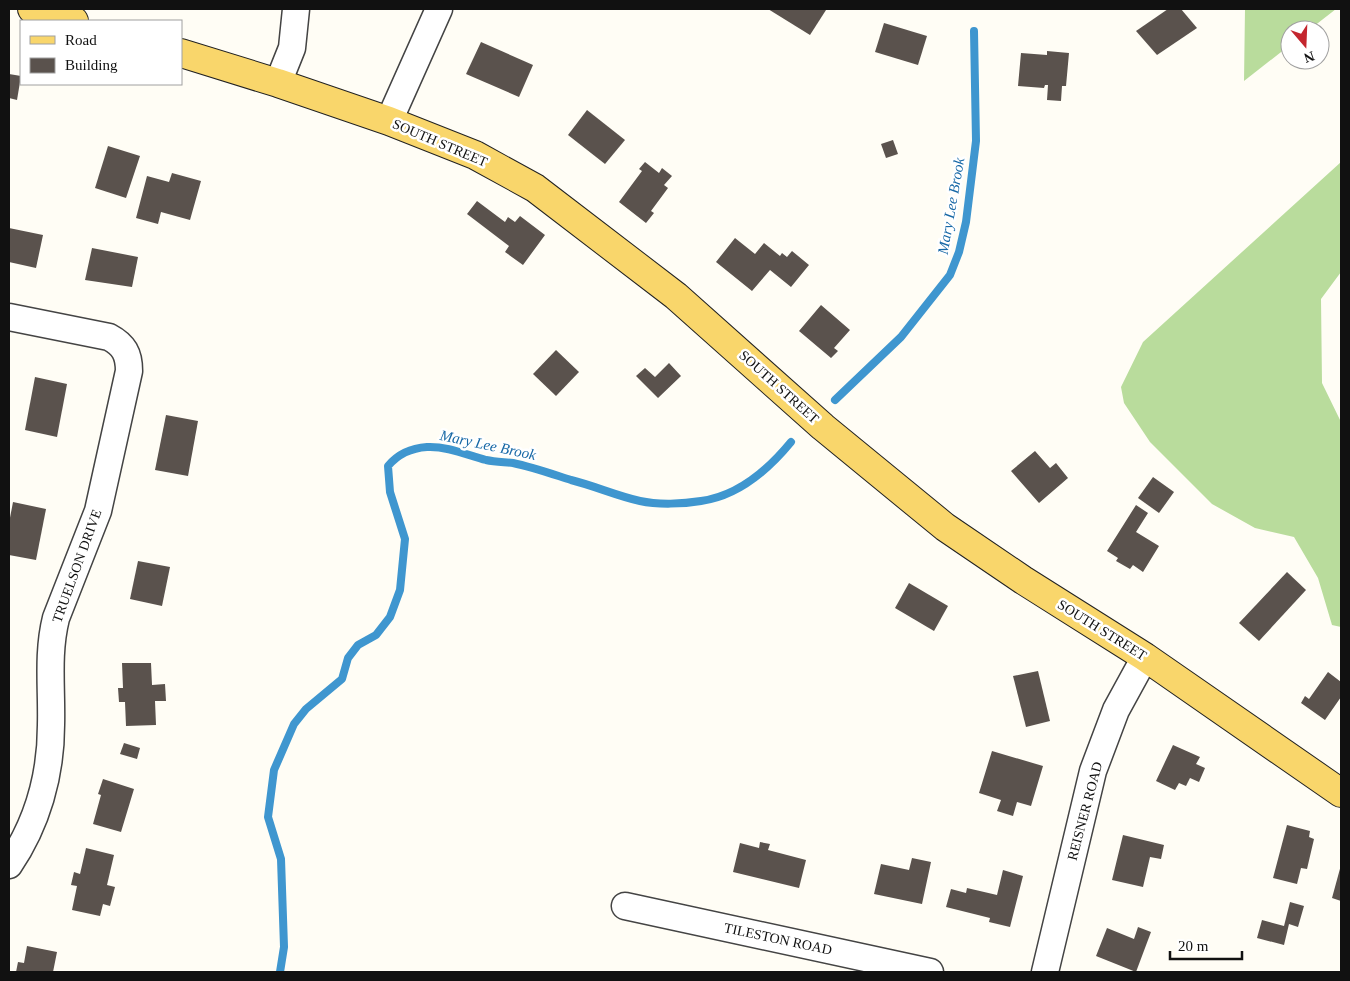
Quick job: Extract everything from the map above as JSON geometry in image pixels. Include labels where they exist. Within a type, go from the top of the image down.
[{"type":"main road","points":[[32,9],[70,20]]},
{"type":"main road","name":"SOUTH STREET","points":[[182,54],[278,83],[389,121],[475,155],[535,188],[676,296],[823,427],[945,527],[1023,580],[1145,657],[1341,793]]},
{"type":"street","points":[[278,83],[292,48],[296,9]]},
{"type":"street","points":[[389,121],[439,9]]},
{"type":"street","name":"TRUELSON DRIVE","points":[[9,317],[109,337],[119,342],[126,351],[129,371],[105,486],[91,529],[56,618],[52,636],[51,726],[45,782],[28,834],[9,865]]},
{"type":"street","name":"REISNER ROAD","points":[[1045,972],[1093,771],[1116,710],[1145,657]]},
{"type":"street","name":"TILESTON ROAD","points":[[625,906],[930,972]]},
{"type":"green space","points":[[1245,9],[1336,9],[1322,20],[1280,20],[1280,53],[1244,81]]},
{"type":"green space","points":[[1341,162],[1341,272],[1321,299],[1322,383],[1341,422],[1341,627],[1332,625],[1318,578],[1294,537],[1255,528],[1212,504],[1150,442],[1124,403],[1121,387],[1143,342]]},
{"type":"building","points":[[768,9],[824,9],[826,10],[810,35]]},
{"type":"building","points":[[1168,9],[1181,9],[1197,28],[1157,55],[1136,31]]},
{"type":"building","points":[[884,23],[927,36],[918,65],[875,52]]},
{"type":"building","points":[[481,42],[533,65],[519,97],[466,74]]},
{"type":"building","points":[[1047,51],[1069,53],[1066,86],[1062,86],[1061,101],[1047,100],[1048,85],[1045,85],[1044,88],[1018,86],[1021,53],[1047,55]]},
{"type":"building","points":[[9,74],[20,76],[17,100],[9,98]]},
{"type":"building","points":[[587,110],[625,140],[605,164],[568,135]]},
{"type":"building","points":[[893,140],[898,154],[886,158],[881,144]]},
{"type":"building","points":[[108,146],[140,156],[126,198],[95,188]]},
{"type":"building","points":[[645,162],[659,173],[662,168],[672,176],[664,185],[668,188],[651,211],[654,213],[646,223],[619,202],[642,171],[639,169]]},
{"type":"building","points":[[172,173],[201,181],[190,220],[161,212],[158,224],[136,218],[147,176],[169,182]]},
{"type":"building","points":[[477,201],[505,222],[508,217],[515,222],[520,216],[545,235],[523,265],[505,252],[509,246],[467,214]]},
{"type":"building","points":[[9,228],[43,235],[36,268],[9,262]]},
{"type":"building","points":[[735,238],[755,254],[764,243],[780,256],[782,253],[787,257],[792,251],[809,265],[791,287],[770,270],[752,291],[716,262]]},
{"type":"building","points":[[92,248],[138,257],[132,287],[85,280]]},
{"type":"building","points":[[821,305],[850,330],[834,348],[838,351],[831,358],[799,331]]},
{"type":"building","points":[[556,350],[579,372],[556,396],[533,374]]},
{"type":"building","points":[[669,363],[681,376],[658,398],[636,376],[645,368],[655,377]]},
{"type":"building","points":[[35,377],[67,384],[57,437],[25,430]]},
{"type":"building","points":[[166,415],[198,421],[188,476],[155,470]]},
{"type":"building","points":[[1035,451],[1050,468],[1056,463],[1068,478],[1039,503],[1011,471]]},
{"type":"building","points":[[1153,477],[1174,492],[1159,513],[1138,498]]},
{"type":"building","points":[[13,502],[46,509],[36,560],[9,555],[9,523]]},
{"type":"building","points":[[1136,505],[1148,513],[1136,532],[1159,546],[1143,572],[1133,565],[1130,569],[1116,561],[1118,558],[1107,551]]},
{"type":"building","points":[[138,561],[170,567],[162,606],[130,599]]},
{"type":"building","points":[[1287,572],[1306,590],[1259,641],[1239,623]]},
{"type":"building","points":[[909,583],[948,606],[934,631],[895,608]]},
{"type":"building","points":[[122,663],[151,663],[152,685],[165,684],[166,701],[155,701],[156,725],[126,726],[125,702],[119,702],[118,688],[123,688]]},
{"type":"building","points":[[1038,671],[1050,721],[1026,727],[1013,676]]},
{"type":"building","points":[[1328,672],[1341,682],[1341,697],[1325,720],[1301,703],[1305,696],[1309,699]]},
{"type":"building","points":[[124,743],[140,748],[137,759],[120,754]]},
{"type":"building","points":[[1173,745],[1200,757],[1196,764],[1205,768],[1199,782],[1190,778],[1186,786],[1179,783],[1175,790],[1156,781]]},
{"type":"building","points":[[992,751],[1043,766],[1031,806],[1017,802],[1013,816],[997,811],[1001,800],[979,793]]},
{"type":"building","points":[[103,779],[134,789],[121,832],[93,824],[101,795],[98,794]]},
{"type":"building","points":[[1287,825],[1310,831],[1309,837],[1314,839],[1307,869],[1301,868],[1297,884],[1273,878]]},
{"type":"building","points":[[1123,835],[1164,845],[1161,859],[1150,857],[1143,887],[1112,880]]},
{"type":"building","points":[[760,842],[770,844],[768,850],[806,860],[799,888],[733,872],[740,843],[759,848]]},
{"type":"building","points":[[86,848],[114,855],[107,885],[115,887],[110,906],[103,904],[100,916],[72,910],[77,886],[71,885],[74,872],[80,874]]},
{"type":"building","points":[[912,858],[931,862],[922,904],[874,894],[881,864],[909,870]]},
{"type":"building","points":[[1341,865],[1341,901],[1332,898]]},
{"type":"building","points":[[1003,870],[1023,876],[1010,927],[989,922],[990,918],[946,907],[951,889],[966,893],[967,888],[997,895]]},
{"type":"building","points":[[1290,902],[1304,906],[1298,927],[1289,924],[1284,945],[1257,938],[1262,920],[1284,926]]},
{"type":"building","points":[[1138,927],[1151,932],[1136,972],[1096,956],[1107,928],[1134,939]]},
{"type":"building","points":[[27,946],[57,952],[53,972],[16,972],[18,962],[24,963]]},
{"type":"waterway","name":"Mary Lee Brook","points":[[835,400],[901,337],[950,275],[959,252],[966,222],[976,141],[974,31]]},
{"type":"waterway","name":"Mary Lee Brook","points":[[280,972],[284,947],[281,859],[268,817],[274,770],[294,724],[306,709],[342,679],[348,658],[358,645],[376,635],[390,617],[400,590],[405,539],[390,492],[388,466],[405,452],[427,447],[442,448],[486,460],[527,466],[640,501],[679,503],[715,498],[740,488],[762,472],[791,442]]}]
